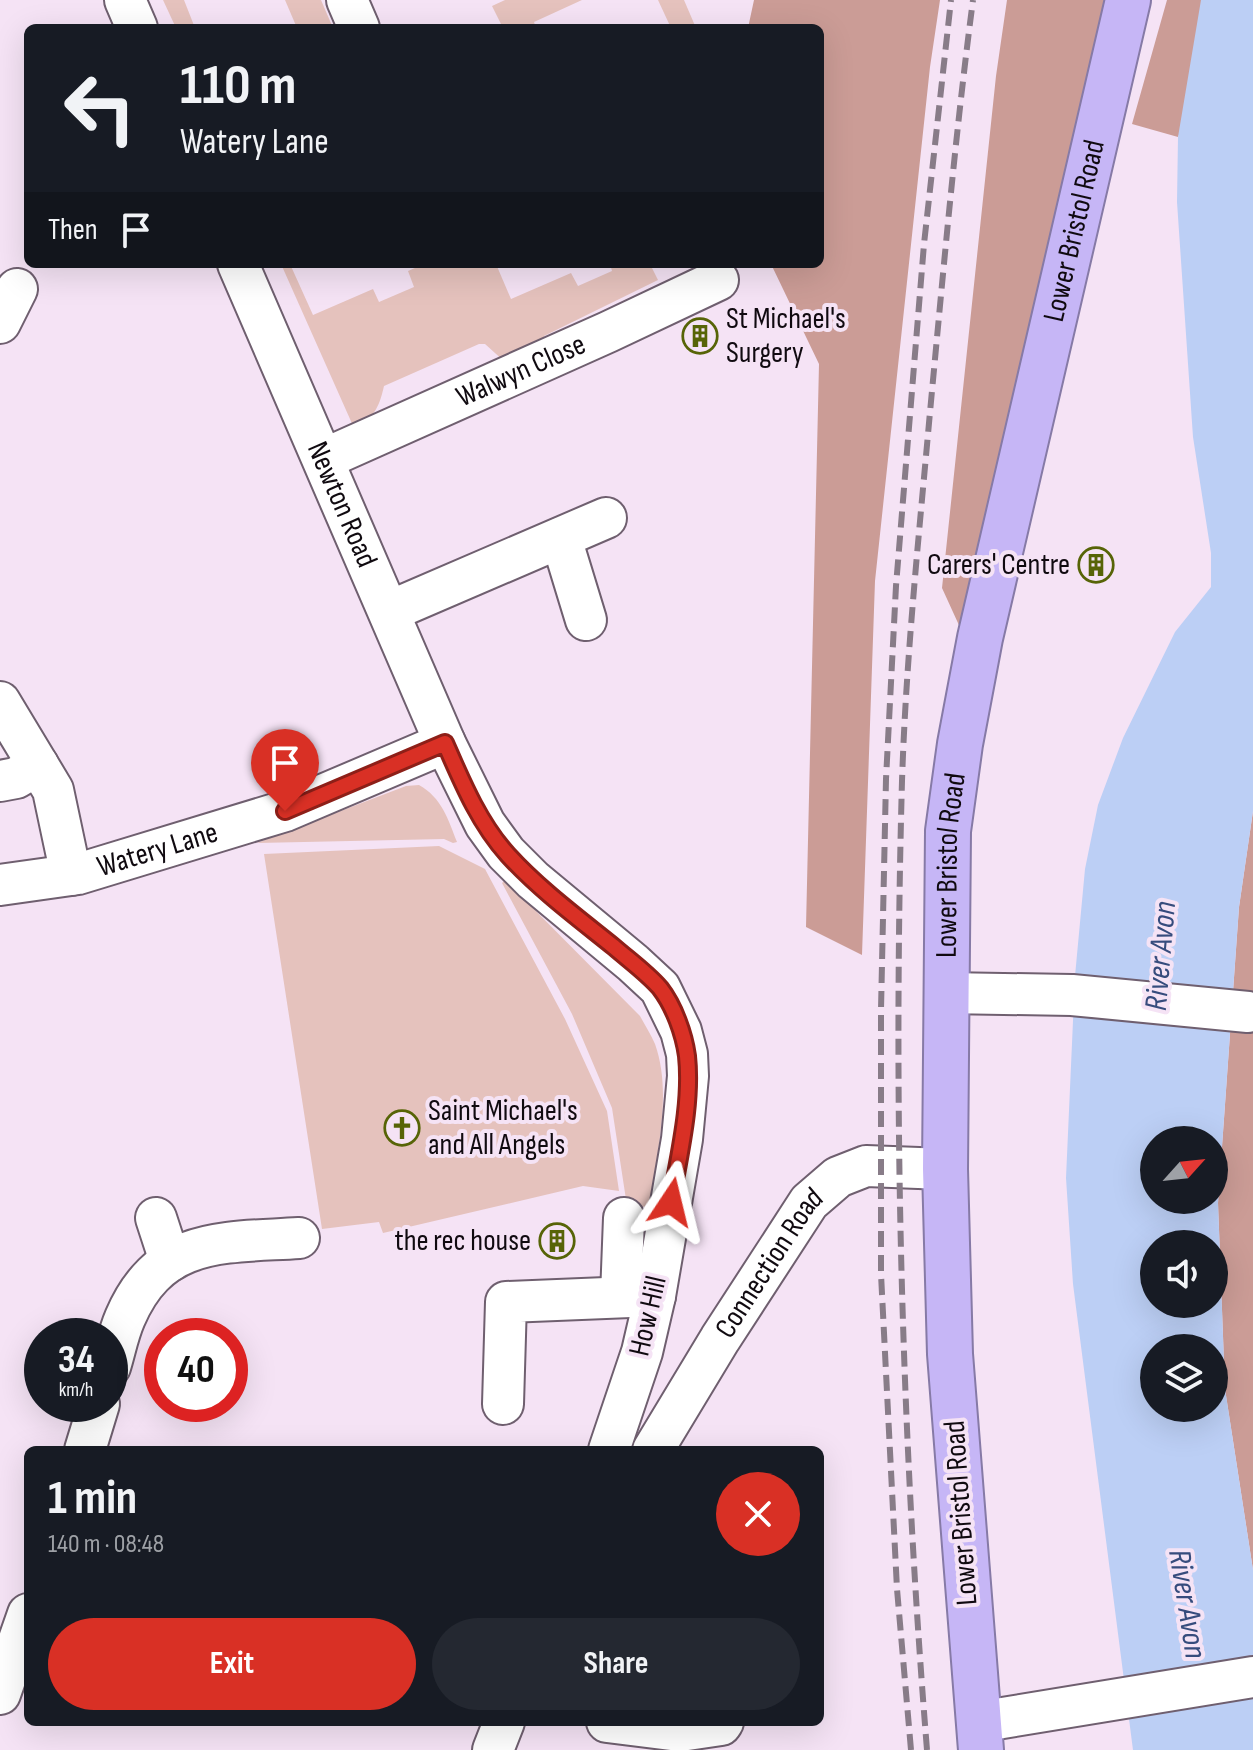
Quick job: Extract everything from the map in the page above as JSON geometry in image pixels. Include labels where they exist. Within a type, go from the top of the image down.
[{"type":"highway","name":"Lower Bristol Road","points":[[979,1736],[950,1354],[945,1169],[948,831],[980,638],[1128,0]]},
{"type":"street","points":[[125,0],[135,24]]},
{"type":"street","points":[[347,0],[357,24]]},
{"type":"street","name":"Newton Road","points":[[240,268],[445,743]]},
{"type":"street","name":"Walwyn Close","points":[[324,459],[718,280]]},
{"type":"street","points":[[390,611],[606,518]]},
{"type":"street","points":[[561,538],[586,620]]},
{"type":"street","points":[[0,702],[53,790],[71,875]]},
{"type":"street","name":"Watery Lane","points":[[0,885],[71,875],[285,811],[445,743]]},
{"type":"street","name":"How Hill","points":[[445,743],[485,824],[506,853],[533,880],[660,988],[681,1031],[687,1054],[682,1139],[638,1296],[642,1352],[611,1446]]},
{"type":"street","points":[[0,781],[16,778],[38,765]]},
{"type":"street","points":[[945,993],[1055,995],[1248,1012]]},
{"type":"street","name":"Connection Road","points":[[655,1446],[809,1202],[838,1177],[866,1166],[945,1169]]},
{"type":"street","points":[[156,1218],[170,1261]]},
{"type":"street","points":[[503,1404],[506,1302],[638,1296],[624,1218]]},
{"type":"street","points":[[125,1318],[148,1278],[192,1249],[225,1242],[299,1238]]},
{"type":"street","points":[[86,1446],[94,1422]]},
{"type":"street","points":[[0,1694],[24,1625]]},
{"type":"street","points":[[979,1736],[1085,1704],[1253,1677]]},
{"type":"street","points":[[493,1750],[502,1726]]},
{"type":"street","points":[[639,1726],[680,1731],[714,1726]]},
{"type":"shaded area","points":[[163,0],[184,0],[193,24],[174,24]]},
{"type":"shaded area","points":[[285,0],[321,0],[331,24],[295,24]]},
{"type":"shaded area","points":[[505,0],[582,0],[535,24],[501,24],[492,6]]},
{"type":"shaded area","points":[[658,0],[684,0],[694,24],[669,24]]},
{"type":"shaded area","points":[[754,0],[940,0],[930,67],[875,581],[862,955],[806,927],[819,364],[773,268],[824,268],[824,24],[749,24]]},
{"type":"shaded area","points":[[1007,0],[1110,0],[963,634],[942,588],[996,76]]},
{"type":"shaded area","points":[[1167,0],[1236,0],[1231,23],[1178,137],[1132,124]]},
{"type":"shaded area","points":[[283,268],[292,268],[313,315],[373,289],[379,302],[414,287],[408,271],[415,268],[498,268],[511,299],[571,273],[578,286],[612,271],[611,268],[652,268],[658,280],[544,336],[546,341],[505,362],[485,344],[479,344],[384,386],[375,412],[354,428]]},
{"type":"shaded area","points":[[419,785],[439,803],[457,842],[444,839],[257,843],[406,786]]},
{"type":"shaded area","points":[[1253,811],[1253,1570],[1228,1408],[1228,1334],[1223,1334],[1222,1318],[1228,1318],[1228,1230],[1219,1230],[1218,1214],[1228,1214],[1228,1126],[1223,1126],[1239,907]]},
{"type":"shaded area","name":"Saint Michael's and All Angels","points":[[439,846],[485,869],[565,1019],[607,1111],[619,1191],[583,1186],[383,1233],[379,1222],[322,1229],[264,854]]},
{"type":"shaded area","points":[[505,880],[640,1016],[655,1044],[663,1084],[663,1104],[649,1207],[627,1206],[612,1108],[572,1014],[502,883]]},
{"type":"water","name":"River Avon","points":[[1201,0],[1253,0],[1253,811],[1239,907],[1223,1126],[1140,1126],[1140,1214],[1218,1214],[1219,1230],[1140,1230],[1140,1318],[1222,1318],[1223,1334],[1140,1334],[1140,1422],[1228,1422],[1228,1408],[1253,1570],[1253,1750],[1133,1750],[1073,1284],[1066,1178],[1075,976],[1085,869],[1098,805],[1123,738],[1175,632],[1211,587],[1211,553],[1193,437],[1177,202],[1178,137]]},
{"type":"railway","points":[[911,1750],[897,1589],[881,1274],[881,1010],[886,779],[896,586],[924,244],[951,0]]},
{"type":"railway","points":[[927,1750],[911,1508],[901,1266],[898,1024],[902,781],[922,504],[973,0]]},
{"type":"place","name":"St Michael's Surgery","points":[[700,336]]},
{"type":"place","name":"Carers' Centre","points":[[1096,565]]},
{"type":"place","name":"Saint Michael's and All Angels","points":[[402,1128]]},
{"type":"place","name":"the rec house","points":[[557,1241]]},
{"type":"route","points":[[285,811],[445,743],[467,793],[506,853],[533,880],[660,988],[672,1009],[687,1054],[688,1076],[682,1139],[671,1202]]}]
